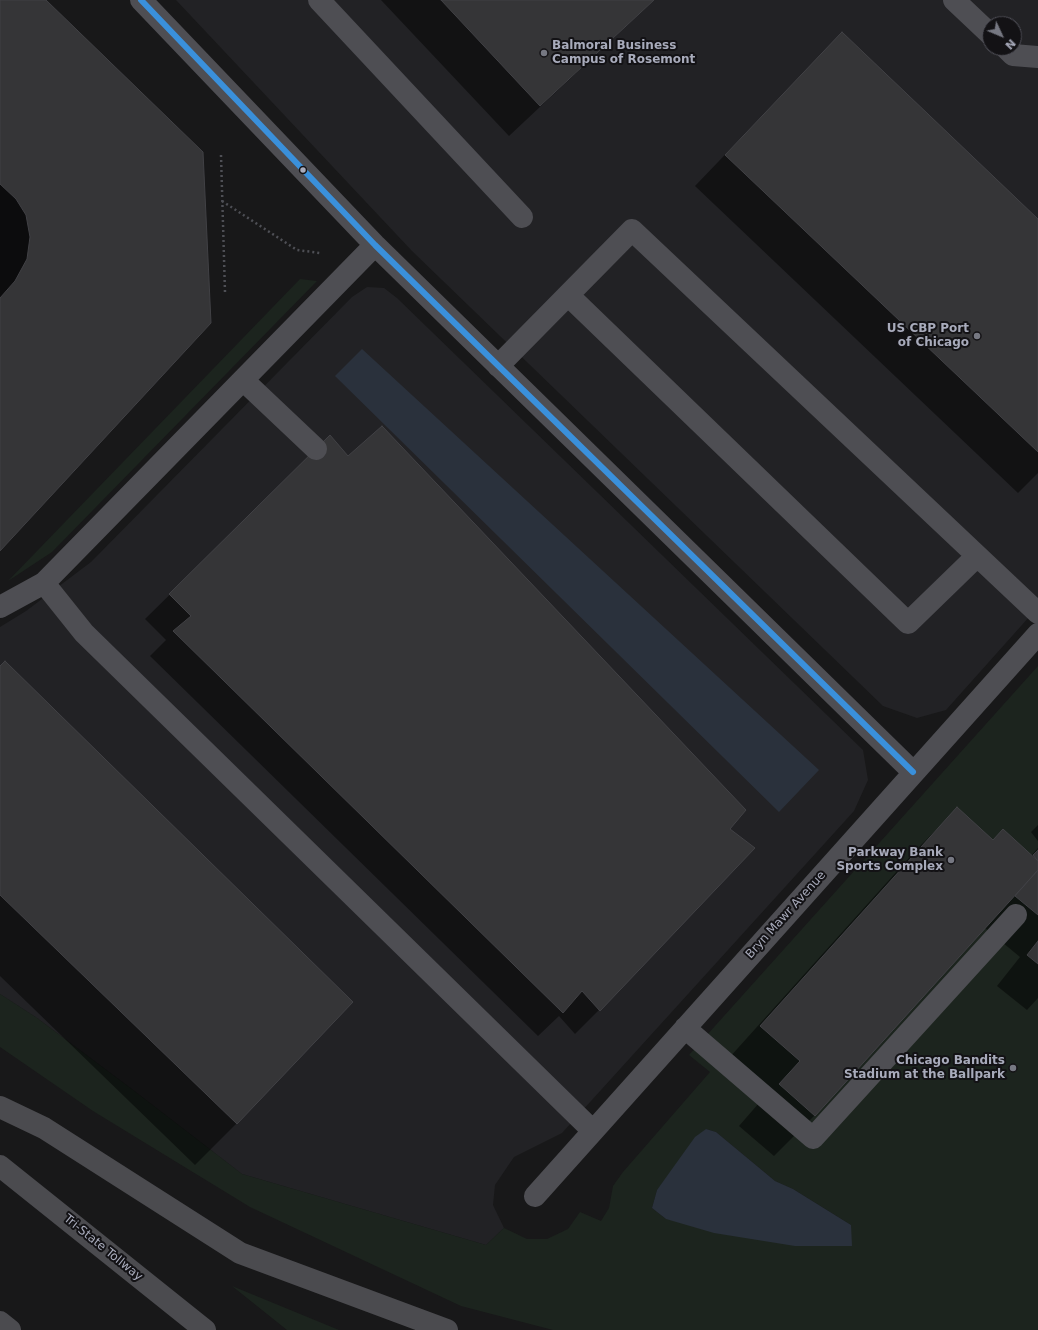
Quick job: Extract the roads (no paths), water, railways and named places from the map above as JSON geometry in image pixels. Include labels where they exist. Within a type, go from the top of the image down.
[{"type":"highway","points":[[0,1107],[44,1128],[240,1253],[447,1330]]},
{"type":"highway","name":"Tri-State Tollway","points":[[0,1166],[205,1330]]},
{"type":"highway","points":[[0,1322],[10,1330]]},
{"type":"street","points":[[141,0],[375,245],[913,772]]},
{"type":"street","points":[[319,0],[522,217]]},
{"type":"street","points":[[954,0],[982,26]]},
{"type":"street","points":[[1022,55],[1038,56]]},
{"type":"street","points":[[498,366],[632,230],[1038,613]]},
{"type":"street","points":[[0,607],[44,583],[375,245]]},
{"type":"street","points":[[568,295],[908,623],[977,556]]},
{"type":"street","points":[[243,380],[316,449]]},
{"type":"street","points":[[44,583],[84,633],[593,1131]]},
{"type":"street","name":"Bryn Mawr Avenue","points":[[535,1196],[1038,634]]},
{"type":"street","points":[[685,1028],[813,1138],[1016,915]]},
{"type":"place","name":"Balmoral Business Campus of Rosemont","points":[[544,53]]},
{"type":"place","name":"US CBP Port of Chicago","points":[[977,336]]},
{"type":"place","name":"Parkway Bank Sports Complex","points":[[951,860]]},
{"type":"place","name":"Chicago Bandits Stadium at the Ballpark","points":[[1013,1068]]}]
